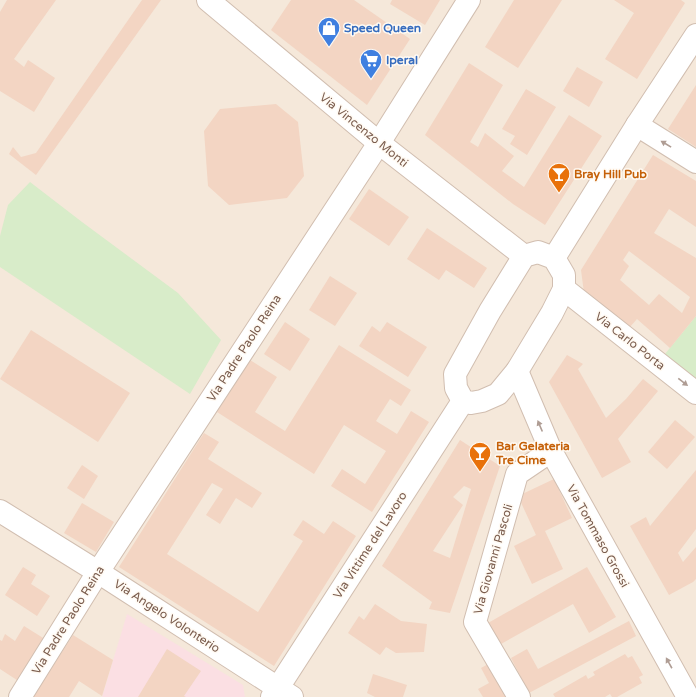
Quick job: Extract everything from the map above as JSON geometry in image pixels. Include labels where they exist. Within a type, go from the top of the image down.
[{"type":"street","name":"Via Vincenzo Monti","points":[[208,0],[379,143],[524,256]]},
{"type":"street","name":"Via Padre Paolo Reina","points":[[20,697],[98,572],[379,143],[469,0]]},
{"type":"street","points":[[554,258],[696,34]]},
{"type":"street","points":[[637,125],[696,162]]},
{"type":"street","points":[[538,252],[554,258],[564,275],[564,290],[517,371],[498,394],[482,401],[471,403],[462,401],[456,388],[455,374],[490,311],[524,256],[538,252]]},
{"type":"street","name":"Via Carlo Porta","points":[[564,290],[696,393]]},
{"type":"street","name":"Via Tommaso Grossi","points":[[517,371],[551,451],[688,697]]},
{"type":"street","name":"Via Vittime del Lavoro","points":[[280,694],[462,401]]},
{"type":"street","name":"Via Giovanni Pascoli","points":[[519,697],[475,622],[517,474],[551,451]]},
{"type":"street","name":"Via Angelo Volonterio","points":[[0,511],[98,572],[280,694]]},
{"type":"shaded area","points":[[0,0],[696,0],[696,697],[0,697]]},
{"type":"shaded area","points":[[127,614],[243,685],[245,697],[102,697]]},
{"type":"green space","points":[[30,182],[178,293],[221,340],[190,394],[0,267],[0,236],[8,205]]},
{"type":"green space","points":[[696,316],[696,380],[665,354]]},
{"type":"building","points":[[7,0],[56,0],[14,59],[24,67],[28,60],[55,78],[34,112],[0,91],[0,12]]},
{"type":"building","points":[[142,0],[161,0],[36,175],[9,154],[13,147],[21,157],[36,153]]},
{"type":"building","points":[[291,0],[354,0],[410,39],[367,105],[271,30]]},
{"type":"building","points":[[392,0],[440,0],[425,25],[390,4]]},
{"type":"building","points":[[514,0],[562,0],[518,68],[485,47]]},
{"type":"building","points":[[614,0],[681,0],[685,3],[637,79],[605,59],[634,13]]},
{"type":"building","points":[[469,63],[503,85],[470,142],[478,147],[485,133],[514,156],[502,171],[524,187],[569,115],[602,136],[545,225],[513,204],[425,135]]},
{"type":"building","points":[[577,67],[603,82],[589,107],[563,91]]},
{"type":"building","points":[[696,85],[696,147],[668,129]]},
{"type":"building","points":[[526,89],[556,107],[527,155],[510,144],[515,136],[502,129]]},
{"type":"building","points":[[276,104],[298,122],[304,176],[287,198],[229,205],[208,186],[204,131],[220,109]]},
{"type":"building","points":[[653,155],[696,181],[696,227],[669,209],[654,233],[696,258],[696,316],[670,348],[637,319],[629,328],[584,293],[581,270]],"holes":[[[629,251],[690,297],[682,313],[659,294],[649,305],[620,280],[629,266],[623,260]]]},
{"type":"building","points":[[369,189],[409,217],[389,246],[349,219]]},
{"type":"building","points":[[427,228],[487,268],[474,288],[446,270],[439,280],[407,259]]},
{"type":"building","points":[[330,276],[357,293],[335,326],[309,310]]},
{"type":"building","points":[[285,322],[310,339],[290,371],[264,354]]},
{"type":"building","points":[[387,322],[427,347],[408,377],[359,346],[372,326],[380,332]]},
{"type":"building","points":[[31,330],[130,393],[98,442],[0,379]]},
{"type":"building","points":[[339,345],[411,390],[401,406],[390,399],[376,421],[397,434],[411,411],[429,422],[372,512],[331,486],[342,469],[365,484],[386,451],[344,425],[314,474],[217,412],[250,360],[277,377],[255,412],[285,431]]},
{"type":"building","points":[[567,355],[583,364],[578,369],[606,418],[626,399],[643,379],[658,391],[618,439],[631,462],[602,478],[549,382]]},
{"type":"building","points":[[675,420],[695,437],[667,469],[648,452]]},
{"type":"building","points":[[204,433],[219,442],[208,459],[262,493],[252,508],[236,498],[220,524],[206,515],[223,489],[212,483],[167,554],[258,612],[303,541],[293,535],[303,520],[324,534],[333,521],[356,536],[274,666],[119,567]]},
{"type":"building","points":[[460,440],[500,466],[450,613],[429,609],[432,602],[382,566]],"holes":[[[464,486],[471,489],[450,558],[433,551],[463,505],[453,497]]]},
{"type":"building","points":[[82,465],[98,476],[84,499],[67,488]]},
{"type":"building","points":[[696,470],[696,529],[678,553],[683,562],[696,547],[696,579],[669,595],[630,526],[646,517],[650,526]]},
{"type":"building","points":[[554,479],[572,518],[545,531],[563,569],[532,584],[514,546],[536,535],[518,496]]},
{"type":"building","points":[[82,503],[114,522],[96,552],[64,533]]},
{"type":"building","points":[[23,567],[36,575],[31,584],[50,596],[37,616],[5,595]]},
{"type":"building","points":[[587,567],[616,617],[589,633],[573,604],[501,644],[488,623]]},
{"type":"building","points":[[375,604],[401,621],[427,624],[424,652],[396,653],[386,647],[380,655],[348,633],[359,616],[364,620]]},
{"type":"building","points":[[629,621],[636,636],[529,693],[511,658],[527,649],[538,669]]},
{"type":"building","points":[[24,626],[48,641],[20,682],[0,669],[0,640],[2,641],[5,634],[15,641]]},
{"type":"building","points":[[73,635],[113,660],[102,696],[79,681],[69,697],[33,697]]},
{"type":"building","points":[[167,649],[201,671],[184,696],[186,697],[138,697]]},
{"type":"building","points":[[625,654],[628,658],[632,656],[643,675],[639,677],[642,683],[617,697],[612,697],[610,694],[605,697],[555,697],[553,694],[586,675],[588,679],[595,675],[593,672]]},
{"type":"building","points":[[490,663],[510,697],[483,697],[478,689],[489,683],[481,668]]},
{"type":"building","points":[[373,674],[407,685],[403,697],[375,697],[367,693]]},
{"type":"place","name":"Speed Queen","points":[[329,48]]},
{"type":"place","name":"Iperal","points":[[371,80]]},
{"type":"place","name":"Bray Hill Pub","points":[[559,194]]},
{"type":"place","name":"Bar Gelateria Tre Cime","points":[[480,472]]}]
